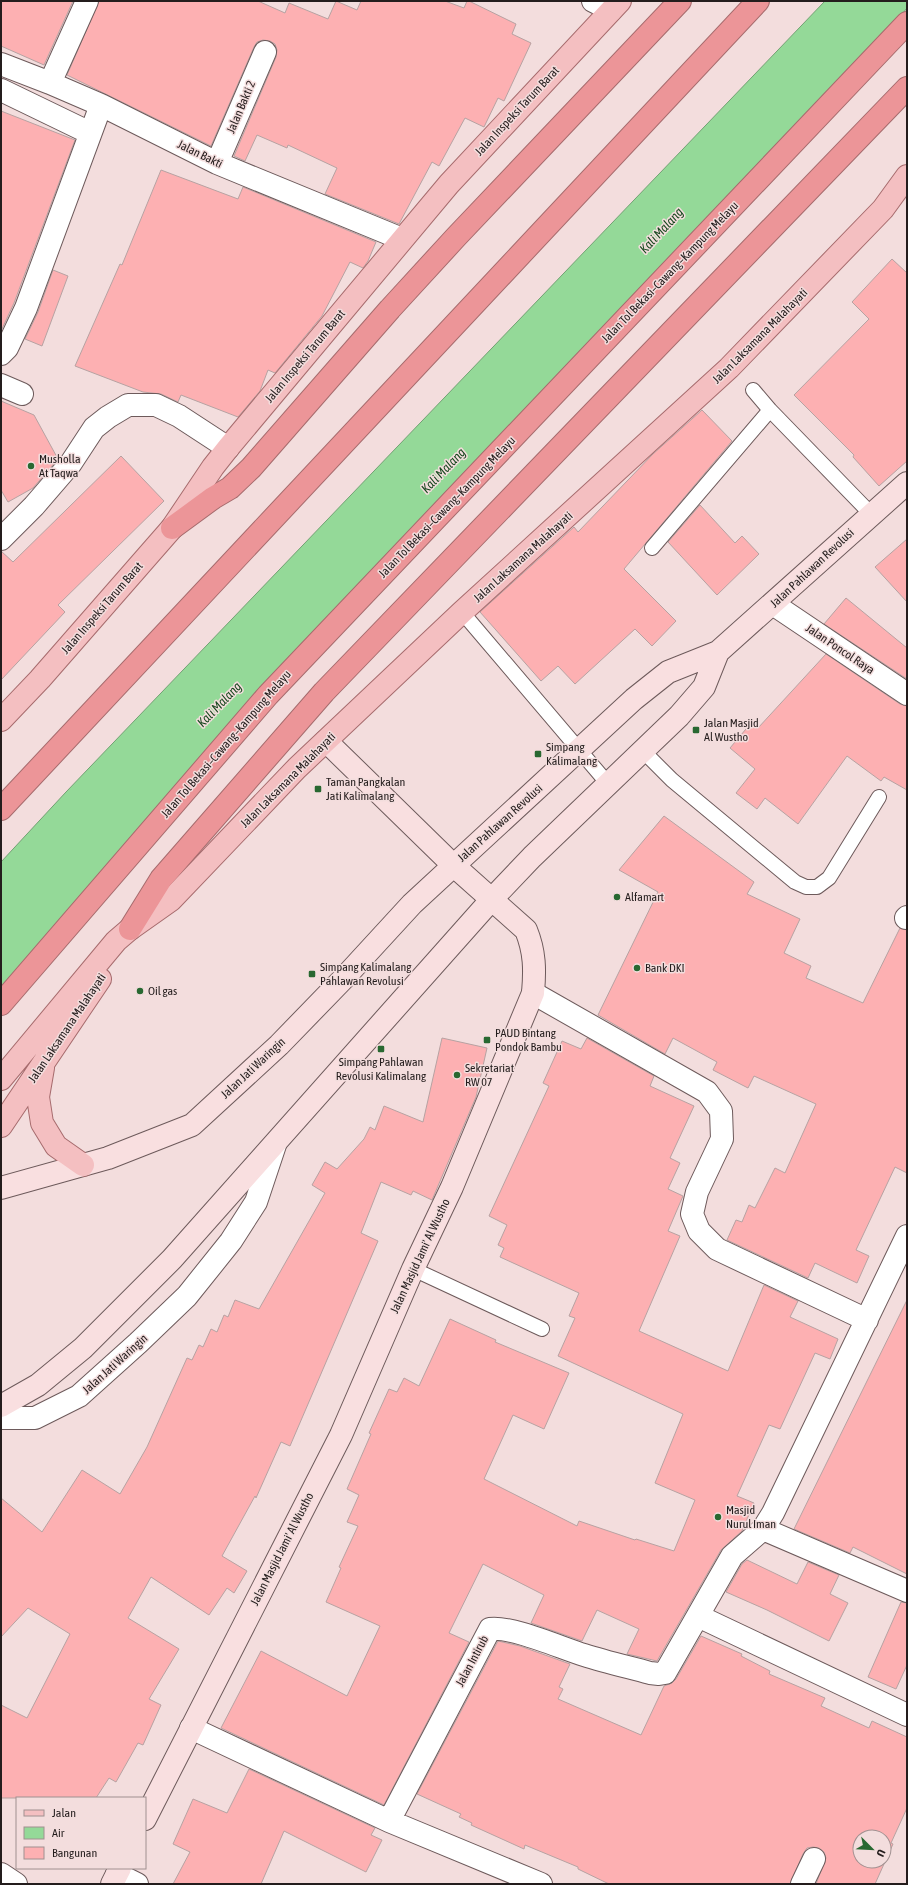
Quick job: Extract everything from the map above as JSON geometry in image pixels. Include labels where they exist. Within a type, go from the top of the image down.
[{"type":"highway","points":[[172,528],[213,498],[230,488],[251,468],[390,309],[456,237],[680,1]]},
{"type":"highway","points":[[1,809],[758,1]]},
{"type":"highway","name":"Jalan Tol Bekasi–Cawang–Kampung Melayu","points":[[1,1004],[268,695],[907,23]]},
{"type":"highway","points":[[130,929],[161,879],[324,692],[907,88]]},
{"type":"main road","name":"Jalan Inspeksi Tarum Barat","points":[[1,720],[40,679],[172,528],[213,467],[228,448],[449,184],[608,4]]},
{"type":"main road","name":"Jalan Laksamana Malahayati","points":[[1,1079],[116,941],[130,929],[171,900],[297,768],[462,612],[729,368],[883,209],[907,176]]},
{"type":"main road","name":"Jalan Pahlawan Revolusi","points":[[453,865],[634,699],[668,672],[718,652],[907,483]]},
{"type":"main road","name":"Jalan Pahlawan Revolusi","points":[[492,899],[532,857],[680,716],[704,687],[718,652]]},
{"type":"main road","name":"Jalan Masjid Jami' Al Wustho","points":[[146,1817],[341,1434],[413,1269],[452,1187],[533,993],[535,965],[532,944],[526,930],[453,865],[326,741]]},
{"type":"main road","name":"Jalan Jati Waringin","points":[[1,1188],[108,1158],[192,1125],[279,1045],[344,978],[412,904],[453,865]]},
{"type":"main road","name":"Jalan Jati Waringin","points":[[1,1406],[38,1385],[83,1348],[172,1259],[275,1145],[492,899]]},
{"type":"main road","name":"Jalan Laksamana Malahayati","points":[[1,1126],[122,945],[130,929]]},
{"type":"main road","points":[[45,1061],[38,1097],[42,1123],[56,1146],[83,1165]]},
{"type":"street","points":[[50,83],[87,1]]},
{"type":"street","name":"Jalan Bakti 2","points":[[217,163],[264,52]]},
{"type":"street","name":"Jalan Bakti","points":[[1,64],[101,105],[217,163],[402,239]]},
{"type":"street","points":[[1,90],[90,132]]},
{"type":"street","points":[[1,354],[7,348],[26,308],[101,105]]},
{"type":"street","points":[[1,384],[22,394]]},
{"type":"street","points":[[1,539],[34,506],[71,463],[94,428],[108,417],[128,405],[156,406],[179,416],[228,448]]},
{"type":"street","name":"Jalan Poncol Raya","points":[[773,604],[907,694]]},
{"type":"street","points":[[533,993],[708,1092],[715,1101],[721,1111],[722,1139],[697,1192],[692,1214],[699,1231],[717,1249],[867,1320]]},
{"type":"street","name":"Jalan Jati Waringin","points":[[1,1418],[35,1418],[79,1396],[187,1296],[231,1241],[256,1202],[275,1145]]},
{"type":"street","points":[[907,1236],[763,1529],[732,1556],[698,1616],[907,1715]]},
{"type":"street","points":[[763,1529],[907,1591]]},
{"type":"street","name":"Jalan Intirub","points":[[389,1821],[490,1629],[496,1628],[513,1632],[585,1655],[650,1673],[659,1674],[665,1673],[698,1616]]},
{"type":"street","points":[[191,1728],[389,1821],[541,1884]]},
{"type":"street","points":[[802,1884],[814,1859]]},
{"type":"street","points":[[1,1874],[16,1884]]},
{"type":"street","points":[[116,1875],[137,1884]]},
{"type":"lane","points":[[753,390],[770,410],[871,514]]},
{"type":"lane","points":[[652,548],[770,410]]},
{"type":"lane","points":[[462,612],[609,785]]},
{"type":"lane","points":[[643,752],[672,780],[795,882],[806,887],[816,888],[829,878],[879,796]]},
{"type":"lane","points":[[413,1269],[542,1329]]},
{"type":"water","name":"Kali Malang","points":[[825,1],[907,1],[907,8],[827,108],[268,695],[1,1004],[1,862],[66,792]]},
{"type":"building","points":[[1,1],[73,1],[44,65],[1,46]]},
{"type":"building","points":[[99,1],[258,1],[285,13],[289,3],[328,19],[336,1],[357,10],[361,1],[445,1],[464,8],[467,1],[469,1],[516,24],[512,34],[531,43],[504,101],[498,98],[484,127],[465,118],[439,166],[432,162],[399,224],[325,194],[337,168],[288,145],[287,148],[257,135],[245,161],[234,156],[276,57],[277,50],[275,44],[270,41],[263,40],[257,42],[254,47],[211,146],[67,75]]},
{"type":"building","points":[[1,111],[75,140],[14,303],[1,331]]},
{"type":"building","points":[[161,170],[238,199],[243,187],[376,242],[368,261],[363,268],[350,262],[322,316],[275,373],[268,370],[260,391],[238,417],[181,395],[178,402],[161,394],[143,392],[75,366],[120,264],[122,265]]},
{"type":"building","points":[[892,259],[907,273],[907,461],[879,486],[853,457],[854,455],[794,395],[869,319],[852,302]]},
{"type":"building","points":[[53,270],[68,276],[42,346],[25,339],[38,312]]},
{"type":"building","points":[[1,401],[34,415],[58,459],[33,488],[8,502],[1,490]]},
{"type":"building","points":[[702,410],[732,441],[624,569],[676,621],[652,646],[635,629],[575,684],[558,666],[541,681],[480,612],[574,527],[578,532],[653,454]]},
{"type":"building","points":[[121,456],[164,501],[58,605],[65,612],[1,680],[1,551],[13,562]]},
{"type":"building","points":[[700,505],[735,543],[742,536],[759,554],[717,595],[668,542]]},
{"type":"building","points":[[907,539],[907,602],[875,567]]},
{"type":"building","points":[[846,598],[907,648],[907,679],[824,624]]},
{"type":"building","points":[[826,654],[900,704],[907,706],[907,790],[884,777],[881,781],[847,756],[798,824],[765,798],[757,809],[736,793],[755,769],[730,748],[751,723],[758,728]]},
{"type":"building","points":[[664,816],[754,882],[747,894],[800,919],[784,953],[811,966],[806,978],[863,1003],[900,928],[907,930],[907,1173],[895,1167],[856,1250],[869,1256],[857,1283],[815,1263],[808,1278],[727,1240],[736,1220],[742,1222],[749,1205],[755,1208],[775,1168],[785,1173],[816,1104],[754,1076],[748,1088],[713,1070],[717,1062],[673,1038],[665,1054],[598,1015],[658,892],[619,870]]},
{"type":"building","points":[[442,1038],[487,1048],[476,1097],[432,1200],[413,1191],[411,1195],[381,1182],[361,1233],[378,1241],[290,1446],[281,1442],[256,1498],[255,1496],[222,1556],[247,1571],[234,1593],[227,1588],[209,1615],[151,1577],[128,1618],[179,1649],[149,1699],[161,1705],[143,1745],[138,1743],[116,1782],[109,1778],[97,1797],[1,1798],[1,1705],[27,1718],[70,1634],[28,1608],[1,1637],[1,1498],[42,1532],[82,1470],[120,1494],[147,1447],[187,1358],[192,1360],[199,1345],[203,1347],[211,1329],[217,1332],[224,1315],[228,1317],[235,1300],[259,1309],[325,1193],[312,1185],[325,1162],[337,1169],[364,1139],[370,1127],[375,1130],[384,1106],[423,1122]]},
{"type":"building","points":[[587,1038],[654,1076],[650,1086],[694,1106],[670,1158],[680,1163],[668,1189],[683,1196],[668,1231],[680,1236],[639,1331],[728,1371],[764,1285],[798,1301],[790,1317],[838,1339],[830,1359],[815,1353],[780,1429],[769,1425],[737,1496],[754,1503],[742,1531],[721,1550],[657,1661],[627,1654],[639,1629],[597,1610],[582,1641],[531,1623],[544,1595],[483,1564],[449,1633],[469,1642],[384,1805],[221,1728],[261,1651],[347,1696],[380,1626],[326,1602],[341,1568],[339,1567],[358,1526],[347,1522],[359,1495],[347,1489],[371,1434],[369,1433],[389,1389],[397,1392],[404,1378],[419,1386],[450,1319],[496,1340],[495,1342],[569,1373],[544,1429],[513,1415],[484,1479],[577,1526],[579,1521],[635,1540],[636,1539],[674,1551],[695,1500],[655,1483],[683,1414],[558,1356],[575,1318],[569,1316],[579,1293],[500,1257],[504,1248],[498,1245],[507,1225],[489,1216],[549,1086],[543,1083],[562,1041],[581,1049]]},
{"type":"building","points":[[907,1300],[907,1574],[853,1547],[850,1553],[794,1529]]},
{"type":"building","points":[[747,1560],[797,1584],[808,1562],[839,1575],[830,1594],[848,1603],[829,1641],[767,1610],[726,1592],[742,1564]]},
{"type":"building","points":[[901,1602],[907,1603],[907,1665],[896,1689],[868,1677]]},
{"type":"building","points":[[701,1636],[742,1654],[741,1656],[770,1671],[769,1674],[825,1698],[821,1706],[869,1728],[872,1721],[907,1737],[907,1808],[892,1841],[892,1829],[852,1829],[852,1869],[882,1869],[875,1884],[816,1884],[826,1858],[824,1852],[819,1848],[813,1847],[807,1848],[803,1854],[790,1884],[609,1884],[578,1869],[578,1867],[525,1845],[524,1849],[471,1825],[472,1823],[459,1817],[461,1814],[417,1794],[498,1641],[520,1646],[570,1664],[559,1687],[563,1689],[558,1699],[641,1735],[664,1686],[672,1683],[676,1679]]},
{"type":"building","points":[[249,1769],[375,1828],[371,1835],[382,1840],[366,1872],[284,1831],[261,1884],[173,1884],[190,1852],[173,1844],[193,1799],[227,1813]]},
{"type":"place","name":"Musholla At Taqwa","points":[[31,466]]},
{"type":"place","name":"Jalan Masjid Al Wustho","points":[[696,730]]},
{"type":"place","name":"Simpang Kalimalang","points":[[538,754]]},
{"type":"place","name":"Taman Pangkalan Jati Kalimalang","points":[[318,789]]},
{"type":"place","name":"Alfamart","points":[[617,897]]},
{"type":"place","name":"Bank DKI","points":[[637,968]]},
{"type":"place","name":"Simpang Kalimalang Pahlawan Revolusi","points":[[312,974]]},
{"type":"place","name":"Oil gas","points":[[140,991]]},
{"type":"place","name":"PAUD Bintang Pondok Bambu","points":[[487,1040]]},
{"type":"place","name":"Simpang Pahlawan Revolusi Kalimalang","points":[[381,1049]]},
{"type":"place","name":"Sekretariat RW 07","points":[[457,1075]]},
{"type":"place","name":"Masjid Nurul Iman","points":[[718,1517]]}]
